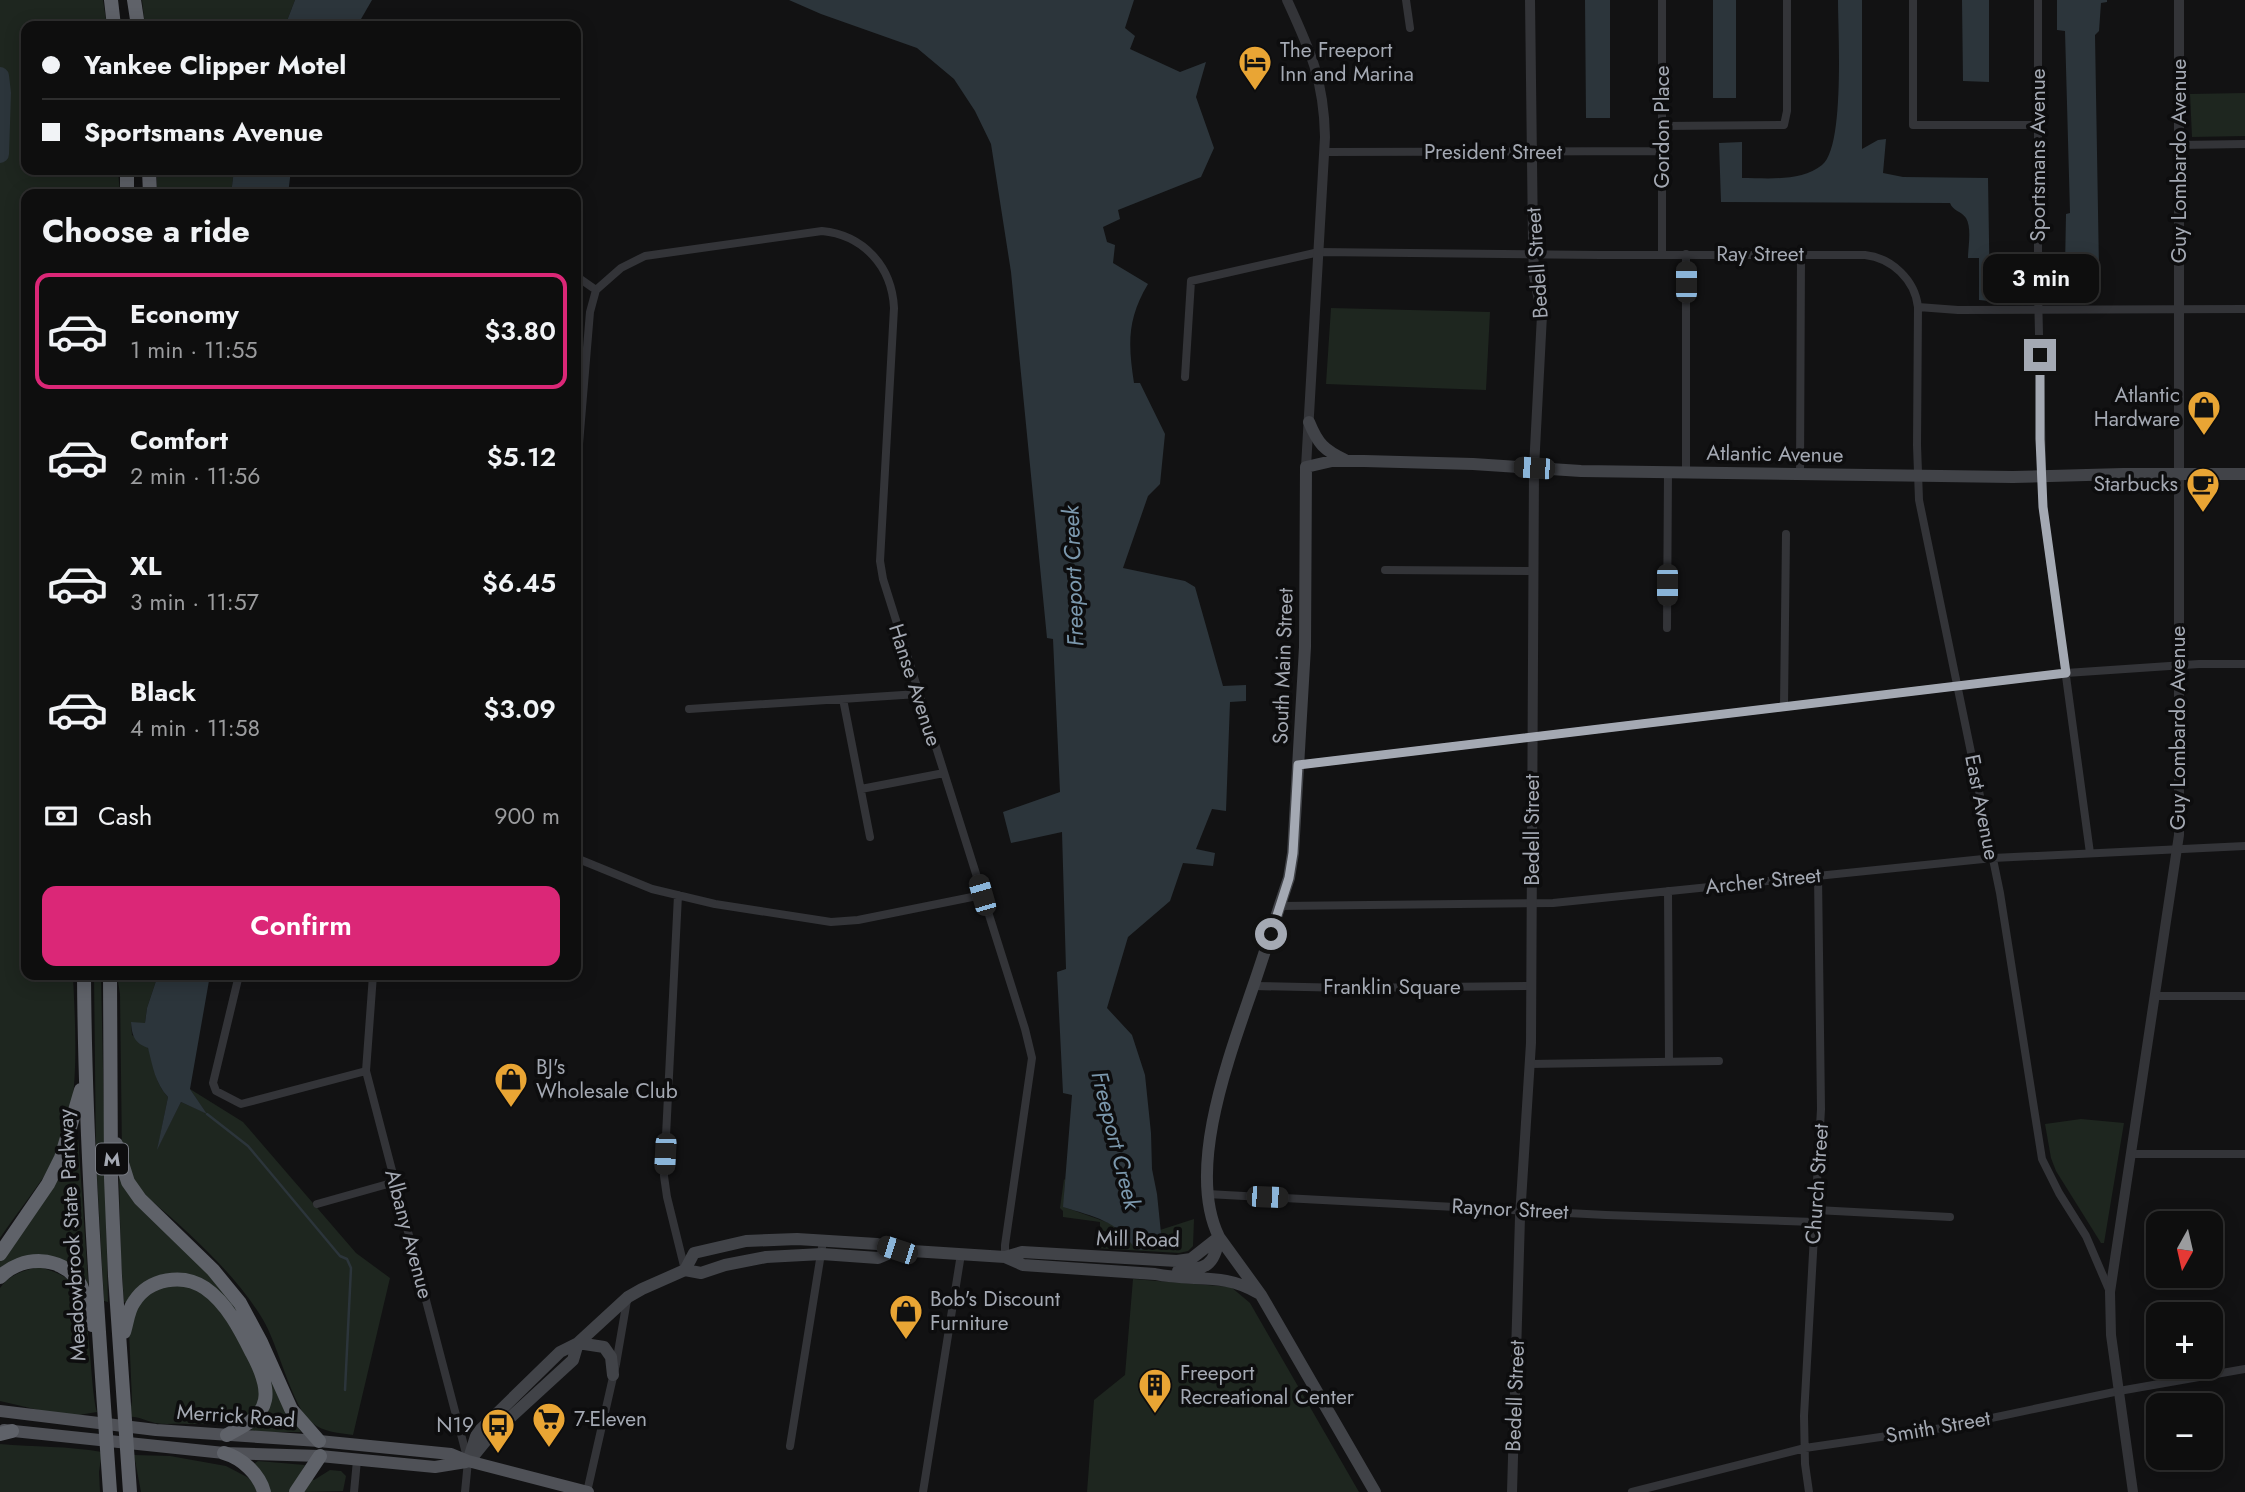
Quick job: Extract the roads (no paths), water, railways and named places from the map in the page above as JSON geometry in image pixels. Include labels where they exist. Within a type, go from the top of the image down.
[{"type":"highway","points":[[111,0],[113,21]]},
{"type":"highway","points":[[134,0],[137,21]]},
{"type":"highway","name":"Meadowbrook State Parkway","points":[[84,980],[85,1075],[110,1492]]},
{"type":"highway","name":"Meadowbrook State Parkway","points":[[110,980],[114,1264],[130,1492]]},
{"type":"highway","points":[[0,1254],[48,1184],[61,1158],[85,1075]]},
{"type":"highway","points":[[112,1134],[128,1182],[140,1199],[213,1270],[248,1316],[291,1409],[319,1449],[296,1492]]},
{"type":"highway","points":[[0,1277],[13,1267],[34,1261],[50,1262],[64,1268],[81,1285],[100,1354]]},
{"type":"highway","points":[[121,1344],[132,1304],[139,1294],[149,1287],[182,1279],[206,1289],[217,1299],[244,1336],[257,1362],[265,1387],[265,1399],[260,1413],[254,1420],[227,1435]]},
{"type":"highway","points":[[224,1453],[236,1456],[254,1474],[264,1492]]},
{"type":"main road","points":[[1309,422],[1319,444],[1346,461]]},
{"type":"main road","name":"Atlantic Avenue","points":[[1306,467],[1346,461],[1800,474],[2245,474]]},
{"type":"main road","name":"South Main Street","points":[[1306,467],[1305,647],[1293,853],[1289,878],[1221,1088],[1208,1159],[1208,1194],[1214,1226],[1219,1237],[1261,1295],[1375,1492]]},
{"type":"main road","name":"Mill Road","points":[[685,1270],[694,1253],[746,1241],[822,1247],[878,1258],[897,1250],[1005,1257],[1023,1265],[1155,1273],[1198,1269],[1207,1265],[1217,1254],[1219,1237]]},
{"type":"main road","name":"Mill Road","points":[[1005,1257],[1022,1252],[1177,1261],[1191,1259],[1219,1237]]},
{"type":"main road","name":"Mill Road","points":[[468,1461],[488,1438],[573,1360],[578,1343],[628,1297],[685,1270],[701,1273],[822,1247]]},
{"type":"main road","name":"Mill Road","points":[[1155,1273],[1172,1277],[1230,1280],[1261,1295]]},
{"type":"main road","points":[[578,1343],[604,1347],[611,1356],[613,1375]]},
{"type":"main road","name":"Merrick Road","points":[[0,1411],[156,1430],[227,1435],[319,1449],[357,1460],[435,1467],[468,1461]]},
{"type":"main road","name":"Merrick Road","points":[[4,1432],[224,1453],[319,1449],[451,1454],[468,1461],[588,1492]]},
{"type":"street","name":"South Main Street","points":[[1287,0],[1316,67],[1325,113],[1306,467]]},
{"type":"street","points":[[1406,0],[1410,28]]},
{"type":"street","name":"Bedell Street","points":[[1512,1492],[1520,1209],[1530,1064],[1534,468],[1542,315],[1534,276],[1530,0]]},
{"type":"street","name":"Gordon Place","points":[[1662,0],[1662,254]]},
{"type":"street","points":[[1662,126],[1784,125],[1787,111],[1787,0]]},
{"type":"street","points":[[1913,0],[1913,125],[2038,125]]},
{"type":"street","name":"Sportsmans Avenue","points":[[2038,0],[2043,507],[2090,853]]},
{"type":"street","name":"Guy Lombardo Avenue","points":[[2133,1492],[2111,1335],[2110,1292],[2179,835],[2179,0]]},
{"type":"street","points":[[2179,145],[2245,144]]},
{"type":"street","name":"President Street","points":[[1324,152],[1662,151]]},
{"type":"street","name":"Hanse Avenue","points":[[596,290],[621,268],[645,256],[803,232],[832,232],[860,243],[875,257],[891,285],[894,308],[880,561],[889,601],[1032,1058],[1005,1257]]},
{"type":"street","name":"Ray Street","points":[[1185,377],[1191,281],[1319,252],[1865,255],[1883,260],[1895,268],[1913,286],[1918,307]]},
{"type":"street","points":[[1686,254],[1686,472]]},
{"type":"street","points":[[1800,474],[1801,255]]},
{"type":"street","points":[[581,280],[596,290],[588,325],[581,415]]},
{"type":"street","points":[[1918,307],[1958,310],[2245,309]]},
{"type":"street","name":"East Avenue","points":[[1918,307],[1919,500],[1993,858],[2042,1159],[2086,1237],[2110,1292]]},
{"type":"street","points":[[1667,628],[1668,472]]},
{"type":"street","points":[[1784,706],[1786,534]]},
{"type":"street","points":[[1385,570],[1533,572]]},
{"type":"street","points":[[1298,765],[2066,673],[2179,665],[2245,664]]},
{"type":"street","points":[[689,709],[918,694]]},
{"type":"street","points":[[843,699],[870,837]]},
{"type":"street","points":[[861,789],[943,773]]},
{"type":"street","name":"Archer Street","points":[[1280,906],[1553,903],[1993,858],[2245,846]]},
{"type":"street","points":[[581,860],[652,889],[729,906],[831,922],[858,920],[982,895]]},
{"type":"street","name":"Church Street","points":[[1809,1492],[1805,1464],[1804,1416],[1821,1109],[1818,875]]},
{"type":"street","points":[[1668,891],[1670,1062]]},
{"type":"street","points":[[678,895],[664,1176],[685,1270]]},
{"type":"street","points":[[238,980],[213,1083],[216,1091],[241,1104],[366,1071]]},
{"type":"street","name":"Albany Avenue","points":[[373,980],[366,1071],[468,1461],[465,1492]]},
{"type":"street","name":"Franklin Square","points":[[1254,986],[1531,986]]},
{"type":"street","points":[[2154,996],[2245,996]]},
{"type":"street","points":[[1530,1064],[1719,1061]]},
{"type":"street","points":[[2131,1154],[2245,1154]]},
{"type":"street","points":[[317,1204],[395,1182]]},
{"type":"street","name":"Raynor Street","points":[[1208,1194],[1606,1215],[1814,1222]]},
{"type":"street","points":[[1816,1210],[1950,1217]]},
{"type":"street","points":[[790,1446],[822,1247]]},
{"type":"street","points":[[923,1492],[961,1254]]},
{"type":"street","points":[[588,1492],[628,1297]]},
{"type":"street","name":"Smith Street","points":[[1632,1492],[1805,1448],[1949,1427],[2119,1391],[2245,1369]]},
{"type":"street","points":[[354,1492],[357,1460]]},
{"type":"water","points":[[295,0],[372,0],[360,21],[287,21]]},
{"type":"water","name":"Freeport Creek","points":[[789,0],[1134,0],[1125,28],[1135,36],[1130,49],[1180,72],[1206,62],[1196,97],[1214,148],[1201,177],[1118,210],[1120,219],[1103,227],[1107,242],[1115,245],[1113,263],[1148,284],[1133,320],[1130,344],[1132,369],[1134,383],[1140,383],[1165,434],[1160,484],[1148,496],[1123,568],[1185,581],[1195,587],[1223,686],[1246,685],[1246,701],[1230,702],[1226,811],[1212,809],[1196,849],[1215,853],[1213,866],[1183,863],[1170,901],[1128,937],[1107,1008],[1132,1035],[1145,1075],[1152,1169],[1162,1243],[1148,1244],[1144,1250],[1135,1249],[1121,1232],[1104,1221],[1063,1207],[1072,1095],[1063,1093],[1057,972],[1066,969],[1062,832],[1011,843],[1003,812],[1060,792],[1053,639],[1047,638],[1011,272],[991,144],[975,111],[954,79],[917,48]]},
{"type":"water","points":[[1585,0],[1610,0],[1610,118],[1586,118]]},
{"type":"water","points":[[1713,0],[1736,0],[1736,98],[1713,98]]},
{"type":"water","points":[[1838,0],[1862,0],[1862,149],[1878,140],[1886,139],[1883,173],[1903,177],[1988,178],[1990,301],[1979,300],[1979,258],[1968,258],[1968,222],[1950,203],[1721,202],[1719,143],[1742,142],[1742,178],[1794,177],[1822,165],[1829,154],[1834,136],[1839,88]]},
{"type":"water","points":[[1962,0],[1989,0],[1989,82],[1963,81]]},
{"type":"water","points":[[2057,0],[2107,0],[2101,3],[2099,31],[2095,35],[2099,269],[2065,268],[2066,214],[2070,213],[2065,31],[2057,30]]},
{"type":"water","points":[[233,175],[290,175],[289,189],[232,189]]},
{"type":"water","points":[[156,980],[209,980],[190,1089],[207,1114],[181,1102],[157,1150],[168,1097],[157,1080],[148,1048],[137,1042],[133,1036],[131,1022],[145,1023]]},
{"type":"waterway","points":[[0,76],[0,154]]},
{"type":"waterway","points":[[207,1114],[248,1146],[340,1256],[347,1259],[351,1268],[345,1390]]},
{"type":"place","name":"The Freeport Inn and Marina","points":[[1255,92]]},
{"type":"place","name":"Atlantic Hardware","points":[[2204,437]]},
{"type":"place","name":"Starbucks","points":[[2203,514]]},
{"type":"place","name":"BJ's Wholesale Club","points":[[511,1109]]},
{"type":"place","name":"Bob's Discount Furniture","points":[[906,1341]]},
{"type":"place","name":"Freeport Recreational Center","points":[[1155,1415]]},
{"type":"place","name":"7-Eleven","points":[[549,1449]]},
{"type":"place","name":"N19","points":[[498,1455]]}]
